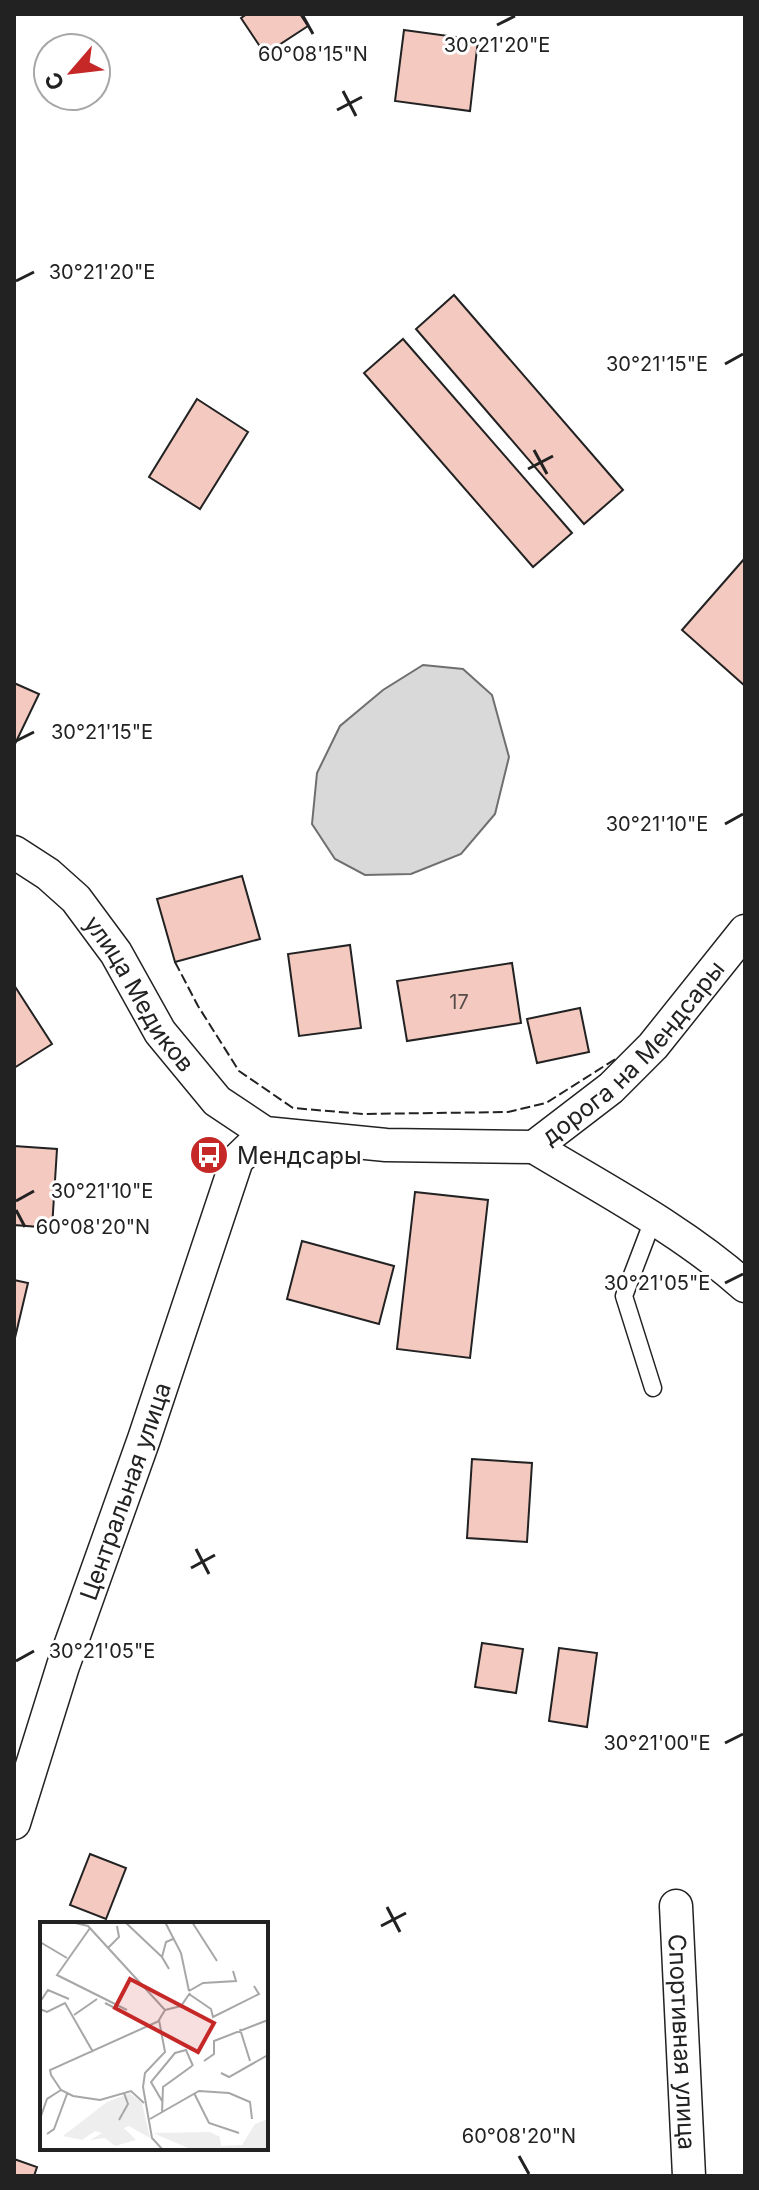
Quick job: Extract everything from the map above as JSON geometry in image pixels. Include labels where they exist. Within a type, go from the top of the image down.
[{"type":"street","name":"улица Медиков","points":[[14,852],[48,874],[76,899],[116,953],[160,1032],[217,1101],[265,1133]]},
{"type":"street","name":"дорога на Мендсары","points":[[265,1133],[386,1145],[534,1147],[611,1088],[653,1046],[745,931]]},
{"type":"street","name":"Центральная улица","points":[[14,1823],[63,1666],[144,1439],[237,1160],[265,1133]]},
{"type":"street","points":[[534,1147],[720,1264],[745,1286]]},
{"type":"street","name":"Спортивная улица","points":[[676,1906],[689,2176]]},
{"type":"lane","points":[[653,1220],[624,1296],[653,1388]]},
{"type":"shaded area","points":[[423,665],[463,669],[492,695],[509,757],[495,814],[461,854],[411,874],[365,875],[335,859],[312,824],[317,773],[340,726],[383,690]]},
{"type":"building","points":[[247,14],[300,14],[308,26],[265,54],[241,18]]},
{"type":"building","points":[[404,30],[478,40],[470,111],[395,101]]},
{"type":"building","points":[[454,295],[623,490],[584,524],[416,329]]},
{"type":"building","points":[[403,339],[572,533],[533,567],[364,373]]},
{"type":"building","points":[[197,399],[248,432],[200,509],[149,477]]},
{"type":"building","points":[[745,558],[745,686],[682,630]]},
{"type":"building","points":[[14,683],[39,694],[14,746]]},
{"type":"building","points":[[242,876],[260,939],[175,962],[157,899]]},
{"type":"building","points":[[350,945],[361,1028],[299,1036],[288,954]]},
{"type":"building","points":[[512,963],[521,1023],[407,1041],[397,981]]},
{"type":"building","points":[[14,985],[52,1044],[14,1068]]},
{"type":"building","points":[[580,1008],[589,1052],[537,1063],[527,1019]]},
{"type":"building","points":[[14,1146],[57,1149],[52,1228],[14,1225]]},
{"type":"building","points":[[415,1192],[488,1200],[470,1358],[397,1349]]},
{"type":"building","points":[[302,1241],[394,1266],[379,1324],[287,1299]]},
{"type":"building","points":[[14,1280],[28,1283],[14,1342]]},
{"type":"building","points":[[472,1459],[532,1463],[527,1542],[467,1538]]},
{"type":"building","points":[[482,1643],[523,1649],[516,1693],[475,1687]]},
{"type":"building","points":[[559,1648],[597,1653],[587,1727],[549,1721]]},
{"type":"building","points":[[90,1854],[126,1868],[106,1919],[70,1905]]},
{"type":"building","points":[[14,2159],[37,2167],[34,2176],[14,2176]]},
{"type":"fence","points":[[175,962],[198,1006],[239,1071],[293,1108],[363,1114],[508,1112],[546,1103],[617,1058]]},
{"type":"place","name":"Мендсары","points":[[209,1155]]}]
